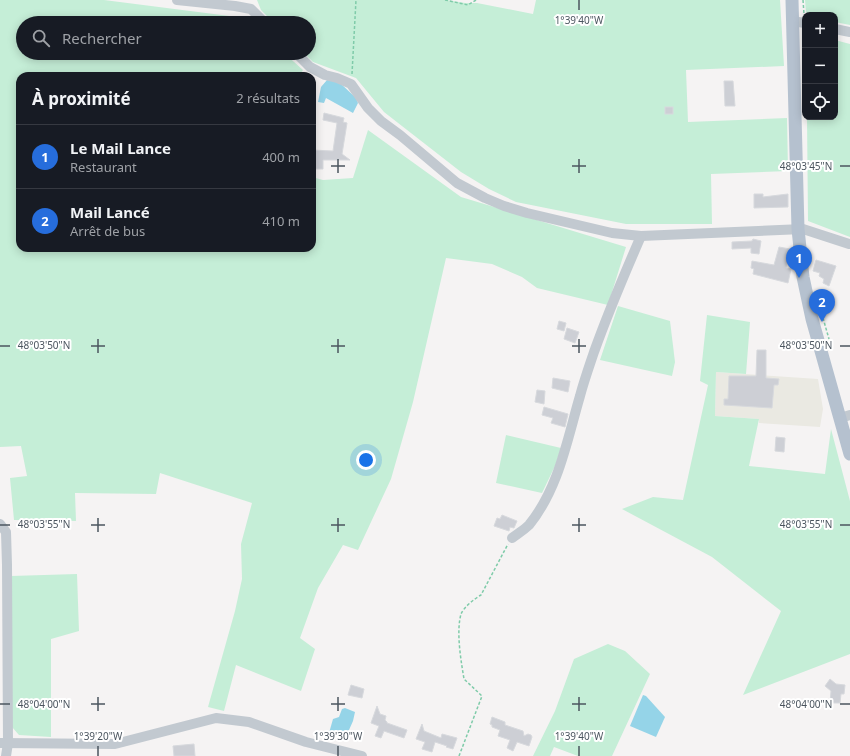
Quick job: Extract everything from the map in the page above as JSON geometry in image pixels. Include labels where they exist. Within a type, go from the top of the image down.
[{"type":"main road","points":[[792,0],[800,22],[798,229],[803,277],[812,319],[845,416],[850,454]]},
{"type":"street","points":[[177,0],[235,6],[251,5],[260,16]]},
{"type":"street","points":[[838,30],[850,32]]},
{"type":"street","points":[[303,60],[310,67],[325,75],[351,84],[368,108],[381,121],[457,183],[504,206],[527,213],[612,233],[641,236],[803,229],[848,244]]},
{"type":"street","points":[[316,78],[325,75]]},
{"type":"street","points":[[512,538],[528,526],[542,506],[553,484],[562,461],[580,395],[594,352],[613,301],[641,236]]},
{"type":"street","points":[[0,524],[6,532],[7,565],[4,743],[6,756]]},
{"type":"street","points":[[4,743],[115,744],[216,718],[249,722],[306,742],[362,756]]},
{"type":"path","points":[[351,84],[356,0]]},
{"type":"path","points":[[445,0],[468,6],[476,0]]},
{"type":"path","points":[[800,22],[803,0]]},
{"type":"path","points":[[821,314],[825,320],[829,345]]},
{"type":"path","points":[[460,756],[482,696],[464,679],[459,629],[462,613],[474,599],[481,595],[505,548],[512,538]]},
{"type":"shaded area","points":[[716,372],[818,379],[823,409],[820,427],[759,423],[759,419],[715,416]]},
{"type":"green space","points":[[0,0],[104,0],[229,16],[16,16],[16,60],[292,60],[303,70],[302,72],[16,72],[16,252],[316,252],[316,178],[323,180],[353,178],[368,130],[461,197],[626,247],[608,305],[537,288],[522,277],[492,264],[446,258],[413,402],[391,479],[358,550],[343,545],[318,588],[300,638],[315,649],[301,691],[236,665],[224,711],[208,707],[235,611],[242,579],[241,544],[252,503],[160,473],[156,494],[75,493],[76,521],[14,520],[10,478],[27,476],[21,446],[0,447]]},
{"type":"green space","points":[[257,0],[447,0],[477,3],[533,14],[536,0],[780,0],[784,66],[686,70],[688,122],[787,118],[788,171],[711,174],[712,224],[626,224],[516,202],[489,189],[461,172],[384,112],[356,78],[313,62],[311,60],[316,60],[316,16],[267,16],[261,10]]},
{"type":"green space","points":[[805,0],[850,0],[850,25],[838,23],[838,12],[806,12]]},
{"type":"green space","points":[[838,41],[850,44],[850,237],[808,221],[807,120],[838,120]]},
{"type":"green space","points":[[618,306],[670,321],[675,362],[672,376],[600,360]]},
{"type":"green space","points":[[707,315],[750,322],[746,374],[716,372],[715,416],[759,419],[749,466],[825,474],[831,429],[850,501],[850,654],[743,695],[781,611],[712,557],[622,509],[653,497],[683,500],[708,385],[700,381]]},
{"type":"green space","points":[[506,435],[561,448],[555,466],[542,493],[496,483]]},
{"type":"green space","points":[[77,574],[79,631],[51,639],[51,737],[19,735],[12,727],[11,576]]},
{"type":"green space","points":[[608,644],[625,651],[650,674],[612,756],[578,756],[554,747],[550,756],[533,756],[555,711],[574,659]]},
{"type":"water","points":[[327,80],[339,82],[356,98],[358,103],[353,113],[326,98],[324,103],[318,102],[321,87]]},
{"type":"water","points":[[643,695],[646,696],[665,717],[656,737],[630,726]]},
{"type":"water","points":[[345,708],[355,712],[353,721],[345,739],[329,733],[333,719],[339,717],[342,709]]},
{"type":"building","points":[[724,81],[733,81],[735,106],[725,106]]},
{"type":"building","points":[[665,107],[673,107],[673,114],[665,114]]},
{"type":"building","points":[[324,113],[344,118],[343,122],[347,123],[342,154],[350,160],[323,160],[323,169],[316,169],[316,150],[333,151],[337,123],[323,120]]},
{"type":"building","points":[[754,194],[763,194],[763,197],[788,194],[788,207],[754,208]]},
{"type":"building","points":[[753,239],[761,241],[759,254],[751,253],[751,248],[732,249],[732,242],[752,241]]},
{"type":"building","points":[[779,247],[790,249],[786,268],[791,269],[788,283],[753,274],[754,269],[751,268],[752,261],[774,265]]},
{"type":"building","points":[[816,260],[836,266],[829,286],[823,283],[824,279],[819,276],[820,273],[813,271]]},
{"type":"building","points":[[559,321],[566,323],[564,331],[557,329]]},
{"type":"building","points":[[567,328],[579,332],[575,343],[564,339]]},
{"type":"building","points":[[757,350],[766,350],[766,378],[779,379],[778,385],[774,385],[772,408],[724,405],[724,399],[728,399],[729,376],[756,376]]},
{"type":"building","points":[[553,378],[570,381],[568,392],[552,388]]},
{"type":"building","points":[[537,390],[545,391],[544,404],[535,402]]},
{"type":"building","points":[[544,407],[568,414],[565,427],[551,423],[553,418],[542,415]]},
{"type":"building","points":[[776,437],[785,438],[784,452],[775,451]]},
{"type":"building","points":[[502,515],[517,521],[514,528],[510,527],[509,531],[494,526],[497,518],[500,519]]},
{"type":"building","points":[[830,679],[836,684],[845,685],[844,694],[841,694],[840,703],[830,703],[831,691],[825,686]]},
{"type":"building","points":[[351,685],[364,689],[362,698],[348,695]]},
{"type":"building","points":[[377,706],[380,714],[386,716],[385,720],[387,723],[407,730],[404,738],[384,731],[381,738],[375,736],[379,726],[371,723]]},
{"type":"building","points":[[492,717],[505,722],[505,725],[523,731],[524,736],[528,734],[531,735],[532,737],[529,746],[517,742],[513,751],[507,748],[510,740],[498,736],[500,730],[492,727],[490,724]]},
{"type":"building","points":[[422,724],[424,731],[441,738],[442,734],[457,738],[453,749],[435,742],[432,752],[422,749],[425,742],[416,739]]},
{"type":"building","points":[[194,744],[195,756],[174,756],[173,746]]},
{"type":"place","name":"Le Mail Lance","points":[[799,278]]},
{"type":"place","name":"Mail Lancé","points":[[822,322]]}]
